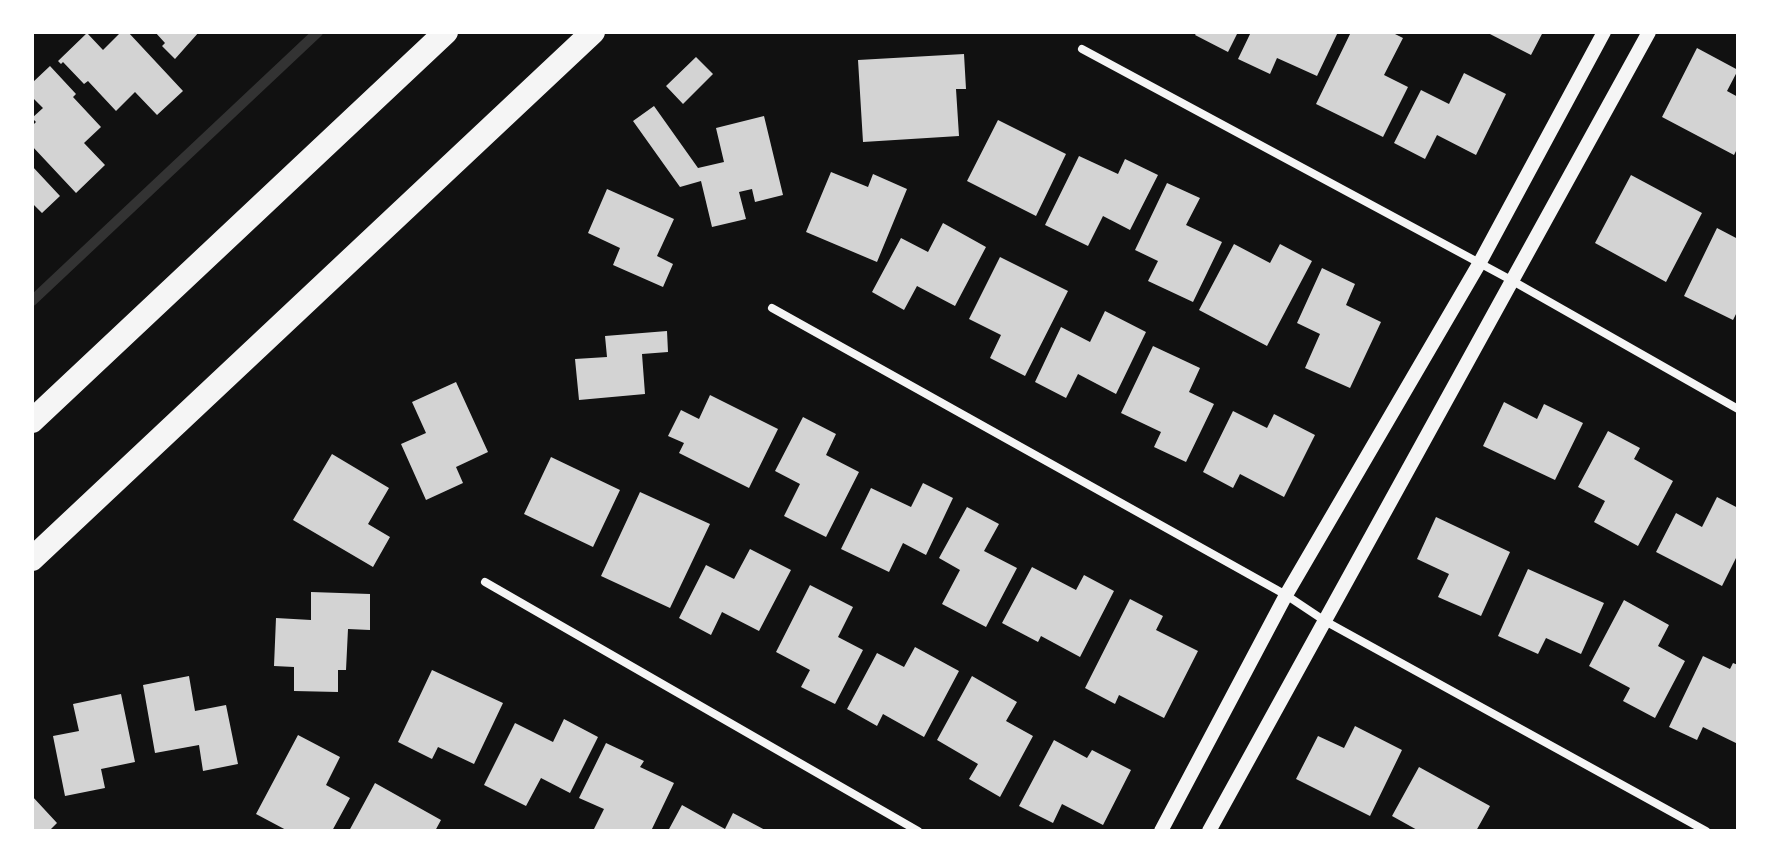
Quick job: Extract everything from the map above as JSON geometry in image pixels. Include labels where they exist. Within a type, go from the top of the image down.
[{"type":"highway","points":[[32,421],[446,32]]},
{"type":"highway","points":[[32,559],[593,32]]},
{"type":"street","points":[[1161,831],[1286,595],[1479,264],[1604,32]]},
{"type":"street","points":[[1209,831],[1649,32]]},
{"type":"street","points":[[1082,49],[1511,280],[1738,409]]},
{"type":"street","points":[[772,308],[1286,595],[1325,621],[1706,831]]},
{"type":"street","points":[[485,582],[918,831]]},
{"type":"building","points":[[121,32],[128,32],[183,91],[157,115],[135,92],[116,111],[88,81],[84,84],[63,62],[58,61],[87,33],[103,50]]},
{"type":"building","points":[[155,32],[199,32],[175,59],[162,46],[165,43]]},
{"type":"building","points":[[1197,32],[1238,32],[1228,52],[1195,35]]},
{"type":"building","points":[[1251,32],[1338,32],[1317,76],[1277,58],[1270,74],[1238,59]]},
{"type":"building","points":[[1351,32],[1391,32],[1403,38],[1384,75],[1408,87],[1383,137],[1316,104]]},
{"type":"building","points":[[1486,32],[1543,32],[1531,55]]},
{"type":"building","points":[[1697,48],[1738,70],[1727,91],[1738,97],[1738,147],[1734,155],[1662,117]]},
{"type":"building","points":[[964,54],[966,89],[956,89],[959,136],[863,142],[858,60]]},
{"type":"building","points":[[696,57],[713,74],[683,104],[666,86]]},
{"type":"building","points":[[50,66],[101,127],[84,143],[105,165],[76,193],[32,146],[32,126],[36,122],[32,118],[43,108],[32,97],[32,83]]},
{"type":"building","points":[[1464,73],[1506,94],[1476,155],[1437,135],[1425,159],[1394,143],[1421,90],[1449,104]]},
{"type":"building","points":[[654,106],[698,168],[724,162],[716,128],[764,116],[783,195],[755,202],[752,189],[739,192],[746,219],[712,227],[701,181],[680,187],[633,121]]},
{"type":"building","points":[[998,120],[1066,154],[1036,216],[967,181]]},
{"type":"building","points":[[1079,156],[1118,174],[1125,159],[1158,175],[1130,230],[1103,216],[1088,246],[1045,225]]},
{"type":"building","points":[[32,166],[60,196],[42,213],[32,203]]},
{"type":"building","points":[[831,172],[868,187],[873,174],[907,189],[877,262],[806,232]]},
{"type":"building","points":[[1631,175],[1702,213],[1666,282],[1595,243]]},
{"type":"building","points":[[1167,183],[1200,198],[1186,225],[1222,242],[1193,302],[1148,281],[1158,261],[1135,250]]},
{"type":"building","points":[[607,189],[674,219],[657,256],[673,264],[663,287],[613,265],[620,248],[588,233]]},
{"type":"building","points":[[943,223],[986,247],[955,306],[917,286],[904,310],[872,292],[901,238],[928,252]]},
{"type":"building","points":[[1717,228],[1738,239],[1738,310],[1733,320],[1684,296]]},
{"type":"building","points":[[1234,244],[1270,263],[1280,244],[1312,261],[1267,346],[1199,310]]},
{"type":"building","points":[[1000,257],[1068,291],[1025,376],[990,358],[1001,335],[969,319]]},
{"type":"building","points":[[1322,268],[1355,284],[1346,305],[1381,322],[1350,388],[1305,368],[1320,334],[1297,323]]},
{"type":"building","points":[[1105,311],[1146,332],[1116,394],[1078,374],[1066,398],[1035,382],[1061,327],[1090,342]]},
{"type":"building","points":[[667,331],[668,352],[642,354],[645,394],[579,400],[575,359],[607,357],[605,336]]},
{"type":"building","points":[[1153,346],[1200,368],[1189,392],[1214,404],[1186,462],[1154,447],[1161,432],[1121,413]]},
{"type":"building","points":[[456,382],[488,452],[456,467],[463,483],[426,500],[401,444],[426,433],[412,402]]},
{"type":"building","points":[[710,395],[778,429],[749,488],[679,453],[684,443],[668,436],[681,410],[699,419]]},
{"type":"building","points":[[1504,402],[1537,419],[1544,404],[1583,423],[1555,480],[1483,446]]},
{"type":"building","points":[[1233,411],[1267,428],[1274,414],[1315,435],[1284,497],[1240,474],[1233,488],[1203,472]]},
{"type":"building","points":[[803,417],[836,434],[826,455],[859,472],[826,537],[784,516],[800,484],[775,471]]},
{"type":"building","points":[[1608,431],[1640,448],[1634,459],[1673,481],[1638,546],[1594,522],[1605,501],[1578,487]]},
{"type":"building","points":[[332,454],[389,488],[368,524],[390,537],[373,567],[293,520]]},
{"type":"building","points":[[551,457],[620,490],[593,547],[524,514]]},
{"type":"building","points":[[923,483],[953,498],[926,555],[903,543],[889,572],[841,549],[871,488],[911,507]]},
{"type":"building","points":[[640,492],[710,524],[670,608],[601,576]]},
{"type":"building","points":[[1717,497],[1738,508],[1738,554],[1722,586],[1656,552],[1676,513],[1702,527]]},
{"type":"building","points":[[967,507],[999,524],[984,551],[1017,568],[986,627],[942,604],[960,570],[939,558]]},
{"type":"building","points":[[1436,517],[1510,552],[1481,616],[1438,597],[1449,574],[1417,559]]},
{"type":"building","points":[[750,549],[791,570],[759,631],[722,612],[711,635],[679,618],[706,565],[734,579]]},
{"type":"building","points":[[1032,567],[1076,590],[1084,575],[1114,591],[1080,657],[1041,636],[1038,642],[1002,623]]},
{"type":"building","points":[[1528,569],[1604,603],[1581,654],[1546,638],[1538,654],[1498,636]]},
{"type":"building","points":[[810,585],[853,607],[838,637],[863,650],[835,704],[801,687],[810,670],[776,652]]},
{"type":"building","points":[[311,592],[370,594],[370,630],[348,629],[346,670],[338,670],[338,692],[294,691],[294,667],[274,666],[276,618],[311,620]]},
{"type":"building","points":[[1130,599],[1163,616],[1156,630],[1198,651],[1164,718],[1119,695],[1115,704],[1085,688]]},
{"type":"building","points":[[1624,600],[1669,625],[1658,646],[1685,661],[1655,718],[1623,701],[1630,688],[1589,666]]},
{"type":"building","points":[[915,647],[959,671],[924,737],[883,714],[877,726],[847,709],[877,653],[904,667]]},
{"type":"building","points":[[1703,656],[1730,669],[1733,663],[1738,665],[1738,744],[1703,727],[1697,740],[1669,727]]},
{"type":"building","points":[[432,670],[503,703],[474,764],[438,747],[432,759],[398,742]]},
{"type":"building","points":[[189,676],[195,711],[226,705],[238,764],[203,771],[199,745],[155,753],[143,685]]},
{"type":"building","points":[[972,676],[1017,702],[1006,721],[1033,736],[1000,797],[969,779],[978,764],[937,740]]},
{"type":"building","points":[[121,694],[135,762],[101,769],[105,788],[65,796],[53,736],[79,731],[73,704]]},
{"type":"building","points":[[564,719],[598,737],[570,793],[541,778],[526,806],[484,785],[515,723],[553,742]]},
{"type":"building","points":[[1355,726],[1402,750],[1370,816],[1296,779],[1318,736],[1344,748]]},
{"type":"building","points":[[298,735],[340,757],[326,785],[350,798],[332,831],[288,831],[256,814]]},
{"type":"building","points":[[1054,740],[1087,758],[1092,750],[1131,770],[1103,825],[1062,804],[1053,823],[1019,806]]},
{"type":"building","points":[[606,743],[644,761],[640,767],[674,783],[651,831],[593,831],[604,809],[579,798]]},
{"type":"building","points":[[1419,767],[1490,806],[1476,831],[1419,831],[1392,816]]},
{"type":"building","points":[[375,783],[441,820],[435,831],[349,831]]},
{"type":"building","points":[[32,796],[57,823],[49,831],[32,831]]},
{"type":"building","points":[[682,805],[725,829],[733,813],[767,831],[668,831]]},
{"type":"waterway","points":[[32,301],[318,32]]}]
